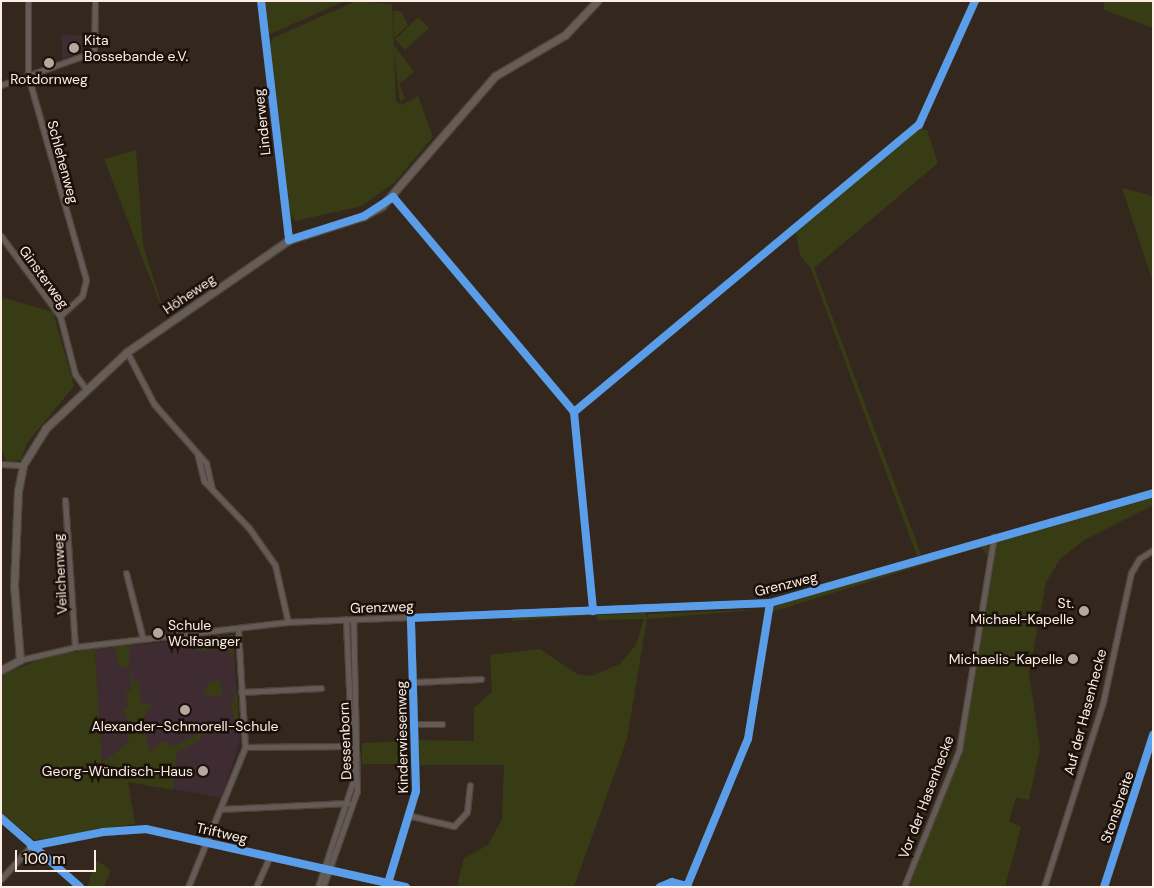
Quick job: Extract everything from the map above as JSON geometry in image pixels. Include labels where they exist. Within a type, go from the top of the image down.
[{"type":"street","name":"Schlehenweg","points":[[28,1],[28,76],[86,280],[82,296],[60,316]]},
{"type":"street","points":[[1,85],[94,52],[95,1]]},
{"type":"street","name":"Linderweg","points":[[261,1],[289,240]]},
{"type":"street","name":"Höheweg","points":[[20,660],[14,546],[23,465],[46,428],[127,352],[289,240],[364,216],[382,206],[495,76],[555,40],[597,1]]},
{"type":"street","name":"Ginsterweg","points":[[1,236],[60,316],[75,374],[86,389]]},
{"type":"street","points":[[127,352],[154,404],[210,470],[212,490]]},
{"type":"street","points":[[197,453],[200,475],[249,528],[275,565],[288,622]]},
{"type":"street","points":[[1,464],[23,465]]},
{"type":"street","name":"Grenzweg","points":[[20,660],[75,647],[288,622],[770,603],[994,537],[1153,493]]},
{"type":"street","name":"Veilchenweg","points":[[65,500],[75,647]]},
{"type":"street","name":"Vor der Hasenhecke","points":[[904,887],[959,750],[994,537]]},
{"type":"street","name":"Auf der Hasenhecke","points":[[1044,887],[1103,702],[1131,573],[1143,555],[1153,550]]},
{"type":"street","points":[[126,573],[143,639]]},
{"type":"street","name":"Kinderwiesenweg","points":[[388,882],[411,816],[416,791],[412,618]]},
{"type":"street","name":"Dessenborn","points":[[324,887],[348,803],[352,746],[350,619]]},
{"type":"street","name":"Dessenborn","points":[[318,887],[329,869],[358,786],[350,619]]},
{"type":"street","points":[[188,887],[208,843],[245,747],[238,628]]},
{"type":"street","points":[[1,670],[20,660]]},
{"type":"street","name":"Kinderwiesenweg","points":[[414,682],[481,678]]},
{"type":"street","points":[[242,692],[321,688]]},
{"type":"street","name":"Kinderwiesenweg","points":[[414,724],[442,724]]},
{"type":"street","name":"Stonsbreite","points":[[1104,887],[1153,735]]},
{"type":"street","points":[[245,747],[352,746]]},
{"type":"street","points":[[411,816],[454,826],[467,812],[470,785]]},
{"type":"street","points":[[220,809],[348,803]]},
{"type":"street","points":[[1,818],[77,886]]},
{"type":"street","name":"Triftweg","points":[[31,846],[136,828],[406,887]]},
{"type":"street","points":[[1,879],[31,846]]},
{"type":"street","points":[[256,887],[270,856]]},
{"type":"street","points":[[660,887],[672,882],[688,887]]},
{"type":"shaded area","name":"Kita Bossebande e.V.","points":[[62,34],[85,36],[84,51],[62,59]]},
{"type":"shaded area","name":"Alexander-Schmorell-Schule","points":[[233,635],[240,741],[221,798],[137,782],[131,758],[102,763],[95,649]]},
{"type":"green space","points":[[264,1],[345,1],[268,35]]},
{"type":"green space","points":[[356,1],[392,4],[396,102],[402,105],[418,96],[433,137],[394,183],[362,206],[295,221],[290,213],[268,45],[273,38]]},
{"type":"green space","points":[[1104,1],[1153,1],[1153,28],[1104,10]]},
{"type":"green space","points":[[393,11],[401,11],[408,25],[394,38]]},
{"type":"green space","points":[[418,17],[429,28],[405,50],[395,39]]},
{"type":"green space","points":[[393,44],[414,72],[399,84],[405,98],[400,102]]},
{"type":"green space","points":[[919,129],[927,130],[938,163],[814,268],[921,554],[917,556],[811,269],[800,255],[796,232]]},
{"type":"green space","points":[[136,150],[143,245],[166,319],[104,159]]},
{"type":"green space","points":[[1122,188],[1153,196],[1153,282]]},
{"type":"green space","points":[[1,297],[53,312],[74,386],[27,443],[21,460],[6,461],[1,446]]},
{"type":"green space","points":[[1153,498],[1153,505],[1086,539],[1061,558],[1046,582],[1029,673],[1040,748],[1029,800],[1016,797],[1009,821],[1021,827],[1005,887],[906,887],[963,748],[997,542]]},
{"type":"green space","points":[[985,543],[989,547],[988,555],[980,547],[772,612],[773,607]]},
{"type":"green space","points":[[768,609],[647,619],[627,739],[574,887],[457,887],[464,858],[488,845],[502,819],[504,765],[419,765],[418,740],[474,741],[474,708],[492,692],[490,655],[540,649],[577,674],[591,676],[620,664],[636,645],[644,619],[597,620],[596,615],[646,613],[646,618],[649,614]]},
{"type":"green space","points":[[594,615],[512,621],[512,616]]},
{"type":"green space","points":[[233,635],[235,676],[233,656],[225,648],[197,652],[196,646],[185,644],[184,639]]},
{"type":"green space","points":[[130,645],[129,667],[120,668],[114,647]]},
{"type":"green space","points":[[95,649],[102,763],[129,742],[126,714],[121,708],[128,707],[126,692],[132,690],[129,670],[134,682],[139,682],[141,704],[152,703],[142,721],[150,753],[162,741],[174,746],[202,732],[200,740],[177,752],[173,790],[128,782],[135,824],[35,840],[1,813],[1,675],[49,656]]},
{"type":"green space","points":[[220,679],[222,695],[203,696],[208,684]]},
{"type":"green space","points":[[237,689],[239,722],[235,722],[231,706]]},
{"type":"green space","points":[[409,741],[410,764],[362,764],[362,743]]},
{"type":"green space","points":[[96,860],[111,870],[104,887],[87,887]]},
{"type":"cycle path","points":[[261,1],[289,240],[364,216],[393,197],[574,412],[593,611]]},
{"type":"cycle path","points":[[574,412],[919,125],[975,1]]},
{"type":"cycle path","points":[[388,883],[416,791],[411,618],[770,603],[1153,493]]},
{"type":"cycle path","points":[[660,887],[672,882],[687,886],[748,739],[770,603]]},
{"type":"cycle path","points":[[1104,887],[1153,735]]},
{"type":"cycle path","points":[[1,818],[80,887]]},
{"type":"cycle path","points":[[31,846],[103,832],[146,829],[406,887]]},
{"type":"place","name":"Kita Bossebande e.V.","points":[[74,48]]},
{"type":"place","name":"Rotdornweg","points":[[49,63]]},
{"type":"place","name":"St. Michael-Kapelle","points":[[1084,611]]},
{"type":"place","name":"Schule Wolfsanger","points":[[158,633]]},
{"type":"place","name":"Michaelis-Kapelle","points":[[1073,659]]},
{"type":"place","name":"Alexander-Schmorell-Schule","points":[[185,710]]},
{"type":"place","name":"Georg-Wündisch-Haus","points":[[203,771]]}]
